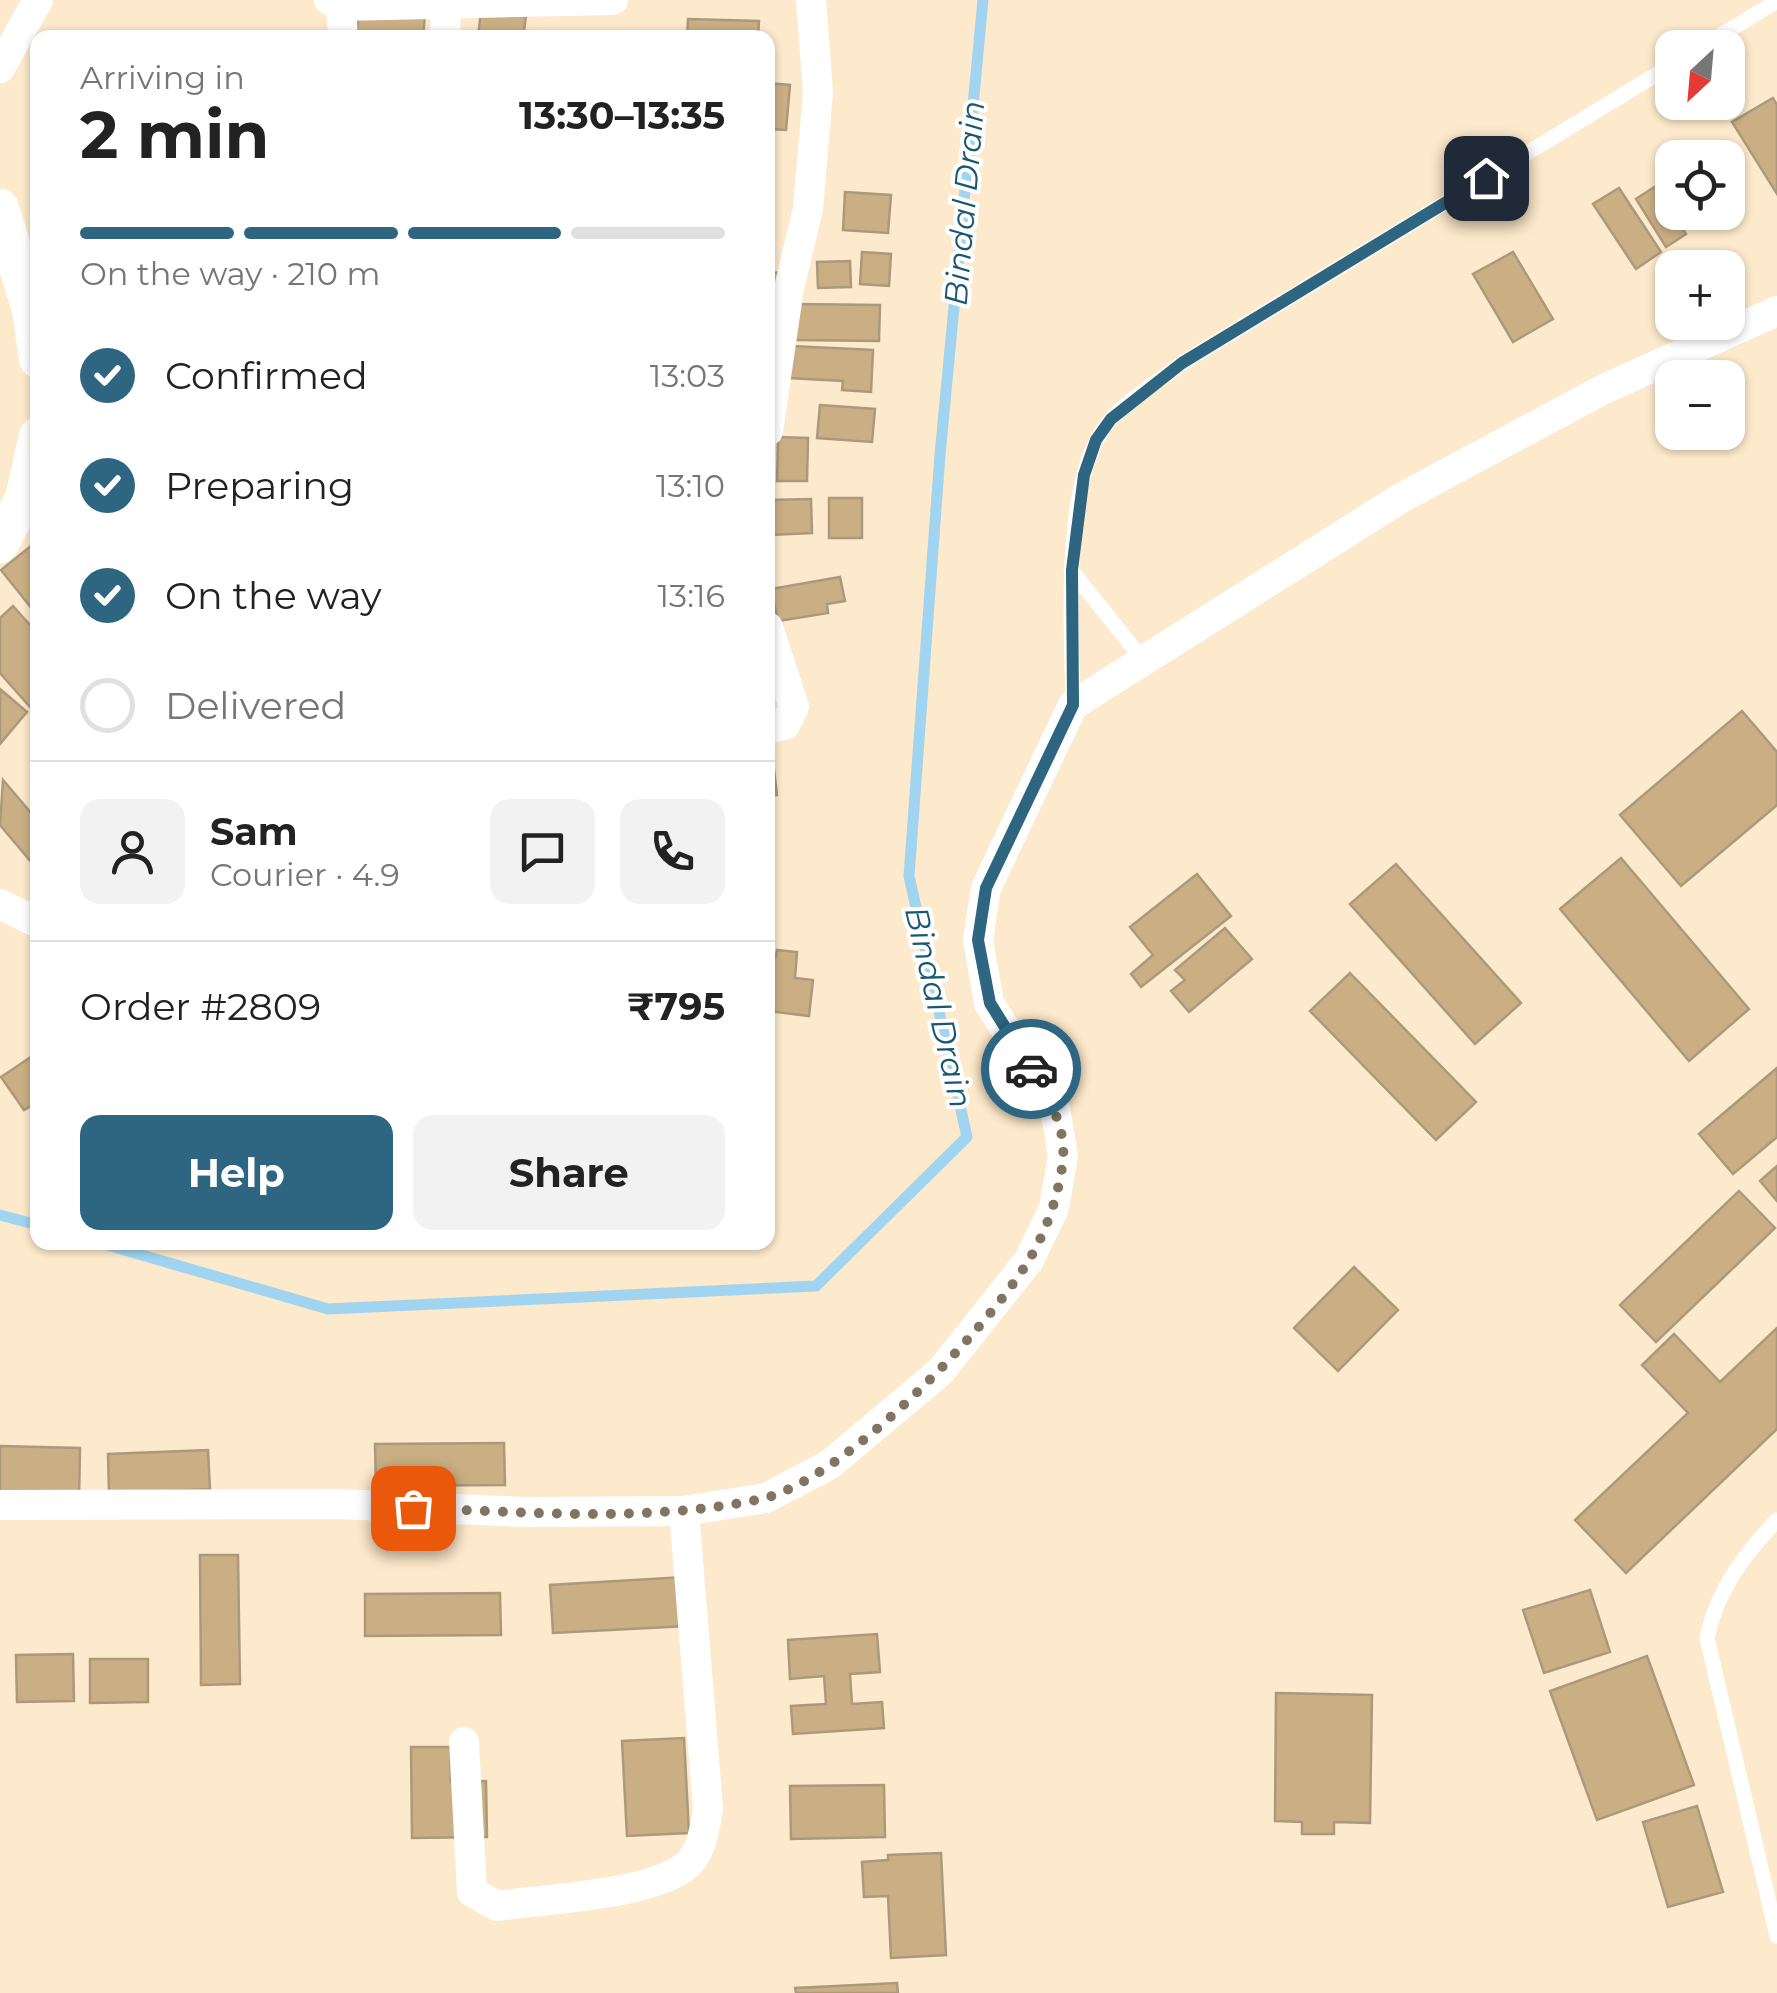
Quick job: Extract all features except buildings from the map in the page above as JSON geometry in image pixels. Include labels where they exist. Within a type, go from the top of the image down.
[{"type":"street","points":[[0,68],[38,0]]},
{"type":"street","points":[[341,30],[335,3],[613,0]]},
{"type":"street","points":[[775,383],[789,288],[808,210],[818,92],[811,0]]},
{"type":"street","points":[[445,30],[446,4]]},
{"type":"street","points":[[3,225],[30,307]]},
{"type":"street","points":[[0,1505],[684,1511],[766,1498],[829,1465],[940,1371],[1029,1260],[1054,1208],[1063,1156],[1055,1108],[990,1003],[978,940],[986,888],[1073,705],[1401,498],[1602,390],[1777,311]]},
{"type":"street","points":[[0,544],[24,498],[30,471]]},
{"type":"street","points":[[775,648],[794,707],[785,725],[775,727]]},
{"type":"street","points":[[0,904],[30,919]]},
{"type":"street","points":[[464,1742],[472,1892],[480,1900],[497,1906],[639,1884],[674,1875],[691,1862],[704,1832],[708,1808],[684,1511]]},
{"type":"lane","points":[[1729,30],[1777,1]]},
{"type":"lane","points":[[1073,705],[1072,570],[1084,475],[1096,440],[1111,419],[1182,363],[1655,74]]},
{"type":"lane","points":[[1072,570],[1143,660]]},
{"type":"lane","points":[[1777,1520],[1754,1545],[1713,1605],[1706,1638],[1777,1936]]},
{"type":"waterway","name":"Bindal Drain","points":[[125,1250],[328,1309],[816,1286],[967,1137],[909,876],[940,455],[983,0]]},
{"type":"waterway","name":"Bindal Drain","points":[[0,1215],[30,1223]]},
{"type":"way so far","points":[[413,1508],[684,1511],[766,1498],[829,1465],[940,1371],[1029,1260],[1054,1208],[1063,1156],[1055,1108],[1031,1069]]},
{"type":"route","points":[[1031,1069],[990,1003],[980,968],[978,940],[986,888],[1073,705],[1072,570],[1084,475],[1096,440],[1111,419],[1182,363],[1486,178]]}]
